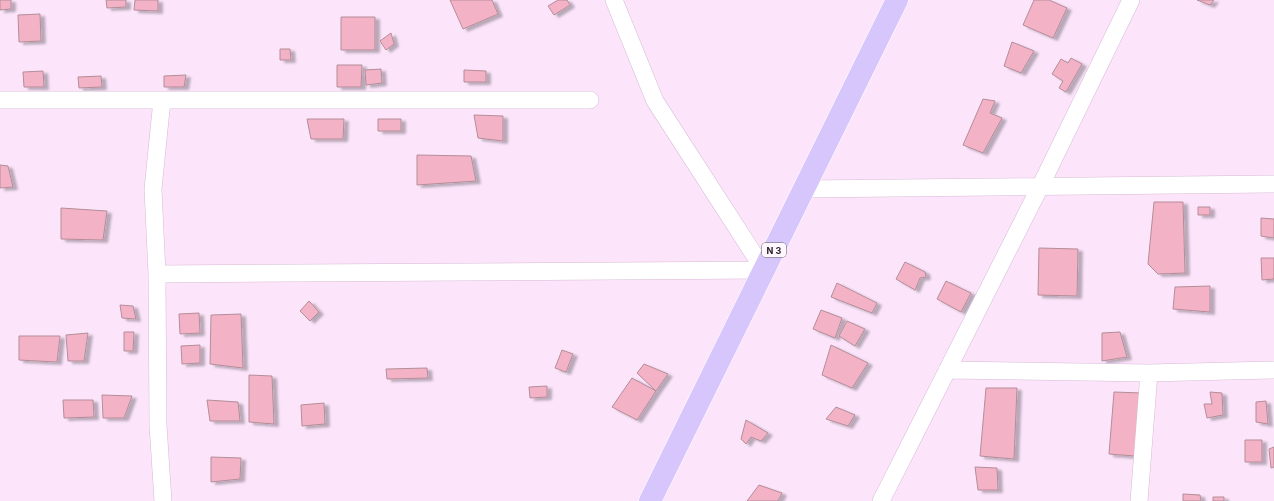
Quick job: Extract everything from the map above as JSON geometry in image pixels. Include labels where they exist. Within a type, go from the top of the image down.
[{"type":"main road","name":"N 3","points":[[650,501],[898,0]]},
{"type":"street","points":[[614,0],[655,101],[764,270]]},
{"type":"street","points":[[881,501],[1040,187],[1131,0]]},
{"type":"street","points":[[0,100],[590,100]]},
{"type":"street","points":[[162,100],[152,189],[157,274],[158,425],[163,501]]},
{"type":"street","points":[[804,190],[1274,184]]},
{"type":"street","points":[[157,274],[764,270]]},
{"type":"street","points":[[947,370],[1150,373],[1274,370]]},
{"type":"street","points":[[1139,501],[1150,373]]},
{"type":"building","points":[[0,0],[11,0],[11,9],[0,10]]},
{"type":"building","points":[[106,0],[126,0],[126,7],[107,8]]},
{"type":"building","points":[[135,0],[158,0],[158,11],[134,10]]},
{"type":"building","points":[[450,0],[492,0],[498,14],[463,29]]},
{"type":"building","points":[[558,0],[567,0],[570,5],[554,15],[548,6]]},
{"type":"building","points":[[1034,0],[1049,0],[1067,8],[1053,38],[1023,25]]},
{"type":"building","points":[[1197,0],[1214,0],[1210,5]]},
{"type":"building","points":[[40,14],[41,41],[19,42],[18,15]]},
{"type":"building","points":[[341,17],[375,17],[375,50],[341,50]]},
{"type":"building","points":[[391,33],[394,44],[386,50],[380,41]]},
{"type":"building","points":[[1012,42],[1034,51],[1021,73],[1004,66]]},
{"type":"building","points":[[280,49],[290,49],[291,60],[280,60]]},
{"type":"building","points":[[1071,58],[1082,64],[1066,92],[1059,88],[1063,81],[1052,74],[1061,59],[1068,63]]},
{"type":"building","points":[[337,65],[362,65],[361,87],[337,87]]},
{"type":"building","points":[[381,69],[382,83],[366,85],[365,70]]},
{"type":"building","points":[[464,70],[486,71],[486,82],[464,82]]},
{"type":"building","points":[[43,71],[44,87],[24,87],[23,72]]},
{"type":"building","points":[[186,75],[184,87],[164,87],[164,76]]},
{"type":"building","points":[[101,76],[102,87],[79,88],[78,77]]},
{"type":"building","points":[[983,99],[995,101],[990,113],[1002,118],[983,153],[963,145]]},
{"type":"building","points":[[474,115],[503,116],[503,141],[478,138]]},
{"type":"building","points":[[307,119],[344,119],[343,139],[311,139]]},
{"type":"building","points":[[378,119],[401,119],[401,131],[378,131]]},
{"type":"building","points":[[417,155],[471,156],[476,181],[417,185]]},
{"type":"building","points":[[0,165],[8,166],[13,187],[0,188]]},
{"type":"building","points":[[1154,202],[1183,202],[1185,273],[1158,274],[1148,264]]},
{"type":"building","points":[[1198,207],[1210,207],[1210,215],[1198,215]]},
{"type":"building","points":[[61,208],[107,211],[103,240],[61,239]]},
{"type":"building","points":[[1261,218],[1274,219],[1274,238],[1261,236]]},
{"type":"building","points":[[1039,248],[1078,249],[1077,296],[1038,295]]},
{"type":"building","points":[[1261,258],[1274,258],[1274,279],[1262,280]]},
{"type":"building","points":[[905,262],[925,272],[926,277],[920,278],[915,290],[896,279]]},
{"type":"building","points":[[946,281],[971,293],[961,312],[937,299]]},
{"type":"building","points":[[837,283],[877,303],[872,313],[831,297]]},
{"type":"building","points":[[1210,286],[1210,312],[1173,309],[1175,287]]},
{"type":"building","points":[[309,301],[319,312],[310,321],[300,311]]},
{"type":"building","points":[[120,305],[133,306],[136,319],[122,318]]},
{"type":"building","points":[[821,310],[842,318],[835,338],[813,329]]},
{"type":"building","points":[[199,313],[200,333],[180,334],[179,314]]},
{"type":"building","points":[[241,314],[243,368],[210,364],[211,315]]},
{"type":"building","points":[[847,321],[865,329],[855,346],[839,336]]},
{"type":"building","points":[[124,332],[134,332],[133,351],[124,351]]},
{"type":"building","points":[[1120,332],[1127,357],[1102,361],[1102,333]]},
{"type":"building","points":[[88,333],[84,361],[68,361],[66,335]]},
{"type":"building","points":[[19,336],[60,336],[57,362],[19,360]]},
{"type":"building","points":[[200,345],[200,363],[182,364],[181,346]]},
{"type":"building","points":[[831,345],[868,363],[852,388],[822,375]]},
{"type":"building","points":[[562,350],[573,354],[566,372],[555,368]]},
{"type":"building","points":[[644,364],[668,374],[656,391],[637,373]]},
{"type":"building","points":[[427,368],[428,378],[387,379],[386,369]]},
{"type":"building","points":[[249,375],[272,376],[274,424],[249,422]]},
{"type":"building","points":[[632,378],[656,391],[637,420],[612,407]]},
{"type":"building","points":[[547,386],[547,397],[530,398],[529,387]]},
{"type":"building","points":[[986,388],[1017,388],[1014,459],[980,456]]},
{"type":"building","points":[[1114,392],[1142,393],[1135,456],[1109,454]]},
{"type":"building","points":[[1210,392],[1222,393],[1223,415],[1207,418],[1204,404],[1212,404]]},
{"type":"building","points":[[102,395],[132,396],[124,418],[103,418]]},
{"type":"building","points":[[63,400],[93,400],[94,417],[64,418]]},
{"type":"building","points":[[207,400],[238,402],[240,421],[210,421]]},
{"type":"building","points":[[1266,401],[1268,424],[1256,422],[1256,402]]},
{"type":"building","points":[[324,403],[325,424],[302,426],[301,405]]},
{"type":"building","points":[[836,407],[855,415],[848,426],[826,419]]},
{"type":"building","points":[[746,420],[768,433],[761,441],[751,437],[746,444],[741,439]]},
{"type":"building","points":[[1245,440],[1262,440],[1262,462],[1245,462]]},
{"type":"building","points":[[1274,447],[1274,467],[1271,468],[1269,449]]},
{"type":"building","points":[[211,457],[241,458],[240,479],[211,482]]},
{"type":"building","points":[[975,467],[997,468],[998,490],[978,490]]},
{"type":"building","points":[[759,485],[782,493],[778,501],[747,501]]},
{"type":"building","points":[[1183,494],[1200,495],[1201,501],[1183,501]]},
{"type":"building","points":[[1213,497],[1224,497],[1224,501],[1213,501]]}]
